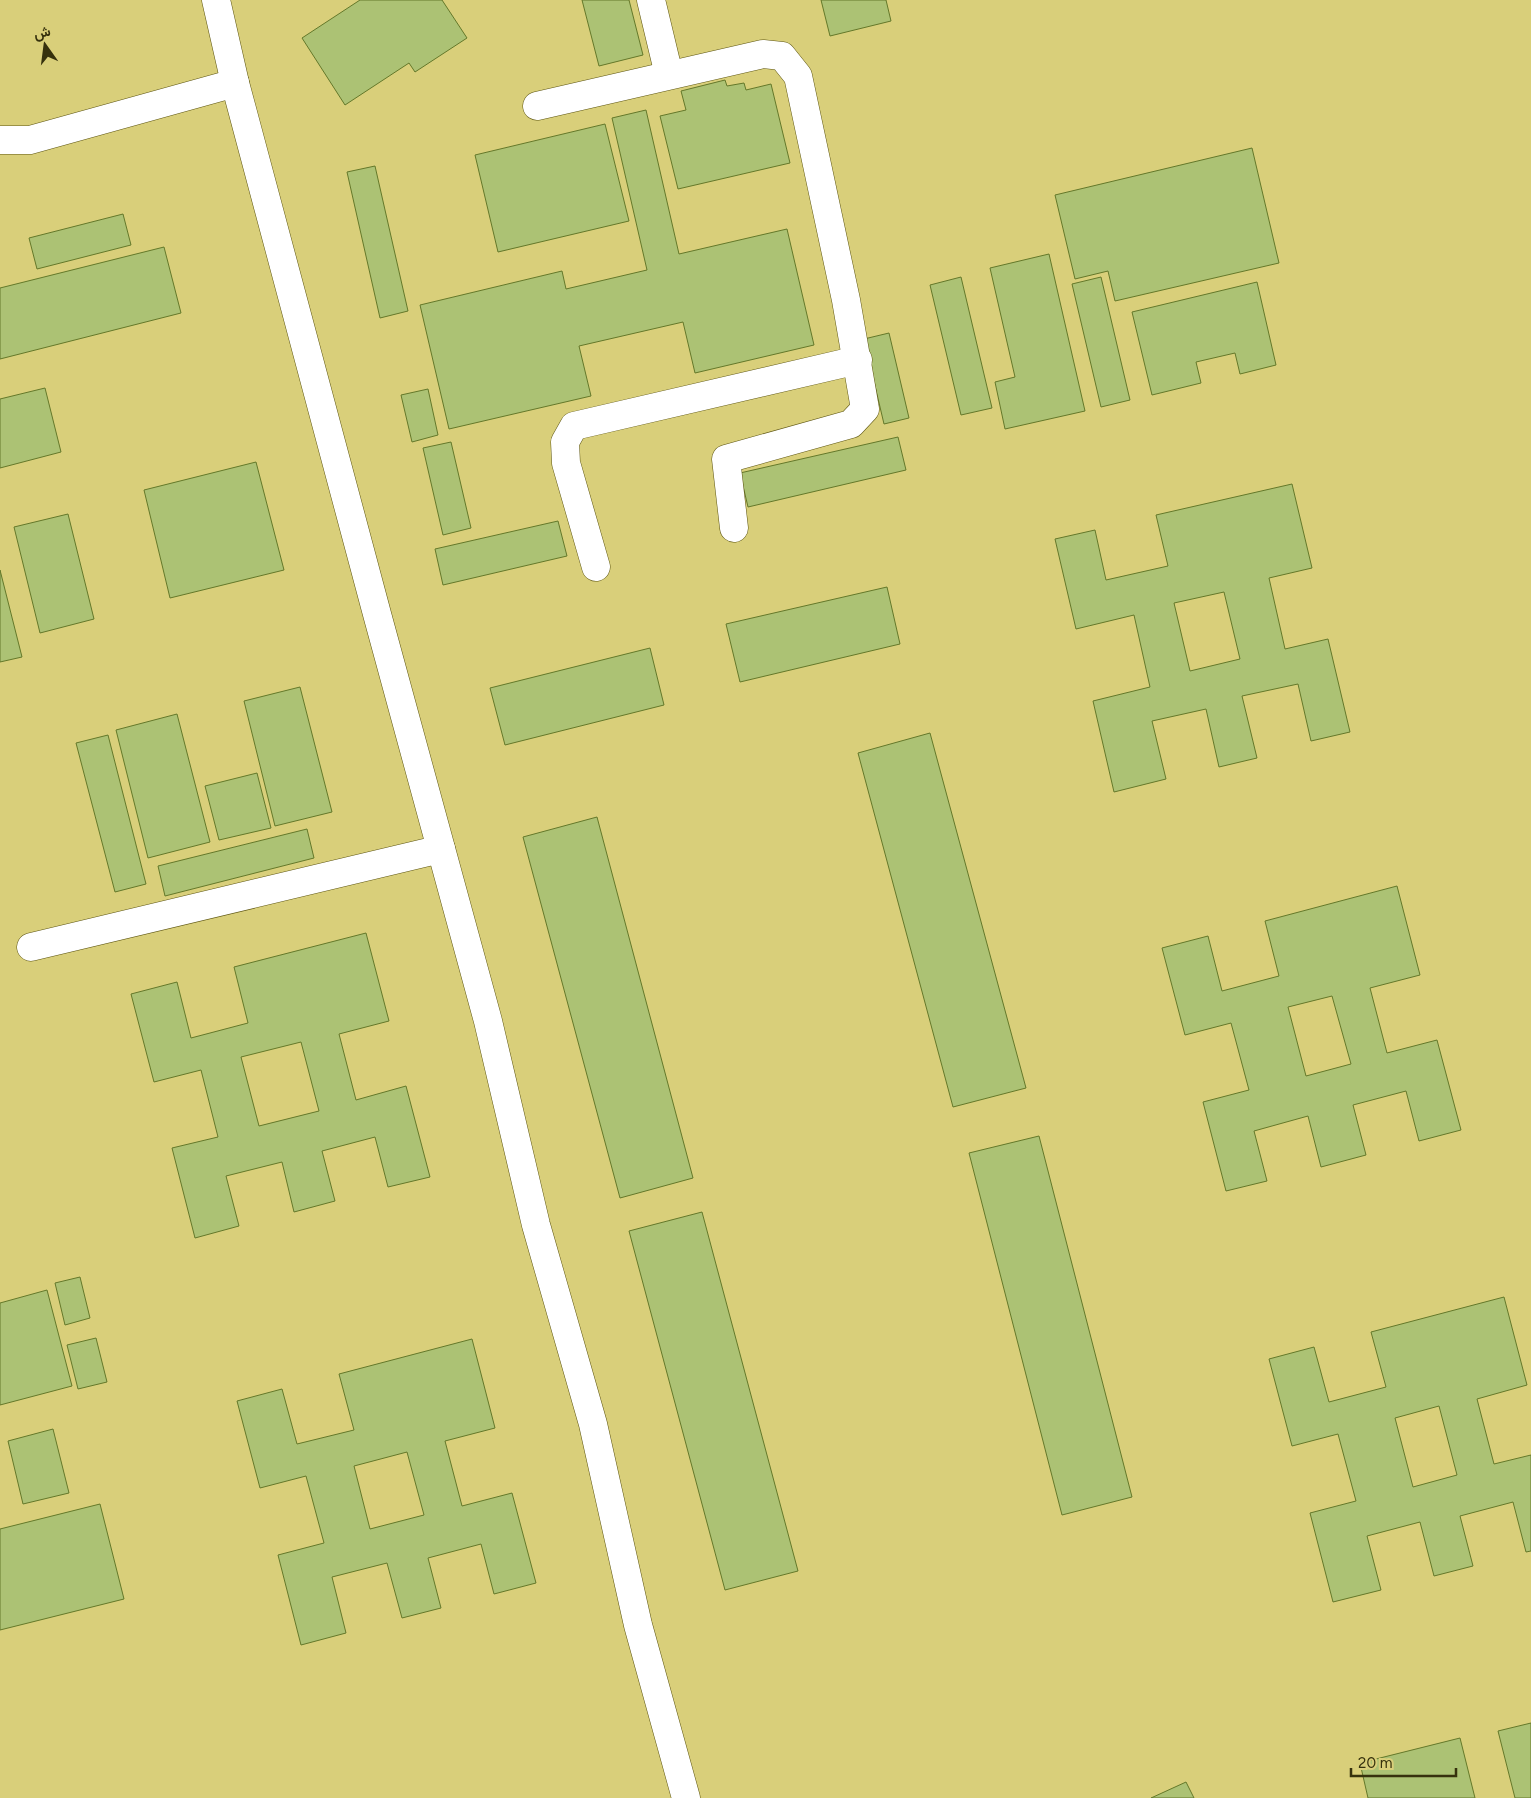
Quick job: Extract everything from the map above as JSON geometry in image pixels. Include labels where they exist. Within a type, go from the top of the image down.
[{"type":"lane","points":[[216,0],[236,83],[488,1021],[536,1225],[594,1424],[638,1625],[686,1798]]},
{"type":"lane","points":[[651,0],[668,74]]},
{"type":"lane","points":[[537,106],[668,74],[763,54],[782,56],[798,76],[858,360],[865,409],[851,424],[726,459],[734,528]]},
{"type":"lane","points":[[0,140],[30,140],[236,83]]},
{"type":"lane","points":[[596,567],[566,462],[565,442],[574,426],[858,360]]},
{"type":"lane","points":[[31,947],[441,849]]},
{"type":"building","points":[[360,0],[442,0],[467,38],[415,72],[409,63],[345,105],[302,38]]},
{"type":"building","points":[[582,0],[629,0],[643,55],[599,66]]},
{"type":"building","points":[[821,0],[886,0],[891,21],[830,36]]},
{"type":"building","points":[[725,80],[727,86],[744,83],[746,90],[771,84],[790,163],[678,189],[660,116],[686,110],[681,91]]},
{"type":"building","points":[[646,110],[679,254],[787,229],[814,345],[695,373],[683,322],[579,346],[591,396],[449,429],[420,305],[562,271],[566,289],[647,270],[612,118]]},
{"type":"building","points":[[605,124],[629,221],[498,252],[475,155]]},
{"type":"building","points":[[1252,148],[1279,263],[1115,301],[1108,271],[1075,279],[1055,195]]},
{"type":"building","points":[[375,166],[408,311],[380,318],[347,172]]},
{"type":"building","points":[[123,214],[131,245],[37,269],[29,238]]},
{"type":"building","points":[[164,247],[181,313],[0,359],[0,288]]},
{"type":"building","points":[[1049,254],[1085,411],[1005,429],[995,382],[1015,377],[990,268]]},
{"type":"building","points":[[961,277],[992,408],[961,415],[930,285]]},
{"type":"building","points":[[1101,277],[1130,400],[1101,407],[1072,284]]},
{"type":"building","points":[[1257,282],[1276,365],[1240,374],[1235,353],[1196,362],[1201,383],[1152,395],[1132,312]]},
{"type":"building","points":[[889,333],[909,418],[884,424],[864,339]]},
{"type":"building","points":[[45,388],[61,452],[0,468],[0,399]]},
{"type":"building","points":[[428,389],[438,435],[412,442],[401,395]]},
{"type":"building","points":[[898,437],[906,470],[748,507],[740,473]]},
{"type":"building","points":[[451,442],[471,528],[443,535],[423,448]]},
{"type":"building","points":[[256,462],[284,570],[170,598],[144,490]]},
{"type":"building","points":[[1292,484],[1312,568],[1269,578],[1285,649],[1328,639],[1350,732],[1311,741],[1298,684],[1242,696],[1257,758],[1219,767],[1206,709],[1152,721],[1166,779],[1114,792],[1093,701],[1150,687],[1134,615],[1076,629],[1055,539],[1095,530],[1106,580],[1168,566],[1156,515]],"holes":[[[1224,592],[1240,659],[1190,671],[1174,603]]]},
{"type":"building","points":[[68,514],[94,619],[40,633],[14,527]]},
{"type":"building","points":[[558,521],[567,556],[443,585],[435,549]]},
{"type":"building","points":[[0,570],[22,657],[0,662]]},
{"type":"building","points":[[887,587],[900,644],[740,682],[726,624]]},
{"type":"building","points":[[650,648],[664,705],[505,745],[490,688]]},
{"type":"building","points":[[300,687],[332,812],[275,826],[244,701]]},
{"type":"building","points":[[177,714],[210,842],[148,858],[116,730]]},
{"type":"building","points":[[930,733],[1026,1088],[953,1107],[858,753]]},
{"type":"building","points":[[108,735],[146,884],[115,892],[76,743]]},
{"type":"building","points":[[257,773],[271,828],[219,840],[205,786]]},
{"type":"building","points":[[597,817],[693,1178],[620,1198],[523,837]]},
{"type":"building","points":[[307,829],[314,858],[165,896],[158,866]]},
{"type":"building","points":[[1397,886],[1420,975],[1370,988],[1387,1053],[1437,1040],[1461,1130],[1419,1141],[1406,1091],[1353,1105],[1366,1155],[1321,1167],[1308,1116],[1254,1131],[1267,1181],[1226,1191],[1203,1102],[1249,1090],[1231,1023],[1185,1035],[1162,948],[1208,936],[1222,991],[1279,976],[1265,921]],"holes":[[[1332,996],[1351,1064],[1306,1076],[1288,1007]]]},
{"type":"building","points":[[366,933],[389,1021],[339,1034],[356,1100],[406,1086],[430,1177],[388,1187],[375,1137],[322,1151],[335,1201],[294,1212],[282,1162],[226,1176],[239,1226],[195,1238],[172,1148],[218,1137],[201,1070],[154,1082],[131,994],[177,982],[191,1038],[248,1023],[234,967]],"holes":[[[301,1042],[319,1111],[259,1126],[241,1057]]]},
{"type":"building","points":[[1039,1136],[1132,1497],[1062,1515],[969,1153]]},
{"type":"building","points":[[702,1212],[798,1571],[725,1590],[629,1231]]},
{"type":"building","points":[[80,1277],[90,1318],[65,1325],[55,1283]]},
{"type":"building","points":[[47,1290],[72,1386],[0,1405],[0,1303]]},
{"type":"building","points":[[1504,1297],[1527,1385],[1477,1399],[1494,1464],[1531,1455],[1531,1551],[1526,1552],[1513,1502],[1460,1516],[1473,1566],[1434,1576],[1420,1522],[1367,1536],[1381,1590],[1333,1602],[1310,1513],[1356,1501],[1338,1434],[1292,1446],[1269,1359],[1314,1347],[1329,1402],[1386,1387],[1371,1332]],"holes":[[[1439,1406],[1457,1475],[1413,1487],[1395,1418]]]},
{"type":"building","points":[[96,1338],[107,1382],[78,1389],[67,1345]]},
{"type":"building","points":[[472,1339],[495,1428],[445,1441],[462,1506],[512,1493],[536,1583],[494,1594],[481,1544],[428,1558],[441,1608],[402,1618],[387,1563],[332,1577],[346,1633],[301,1645],[278,1555],[324,1543],[306,1476],[260,1488],[237,1401],[282,1389],[297,1444],[354,1430],[339,1374]],"holes":[[[407,1452],[424,1515],[370,1529],[354,1466]]]},
{"type":"building","points":[[53,1429],[69,1493],[23,1504],[8,1441]]},
{"type":"building","points":[[100,1504],[124,1599],[0,1630],[0,1529]]},
{"type":"building","points":[[1531,1723],[1531,1798],[1515,1798],[1498,1731]]},
{"type":"building","points":[[1460,1738],[1475,1798],[1368,1798],[1360,1763]]},
{"type":"building","points":[[1186,1782],[1194,1798],[1151,1798]]}]
